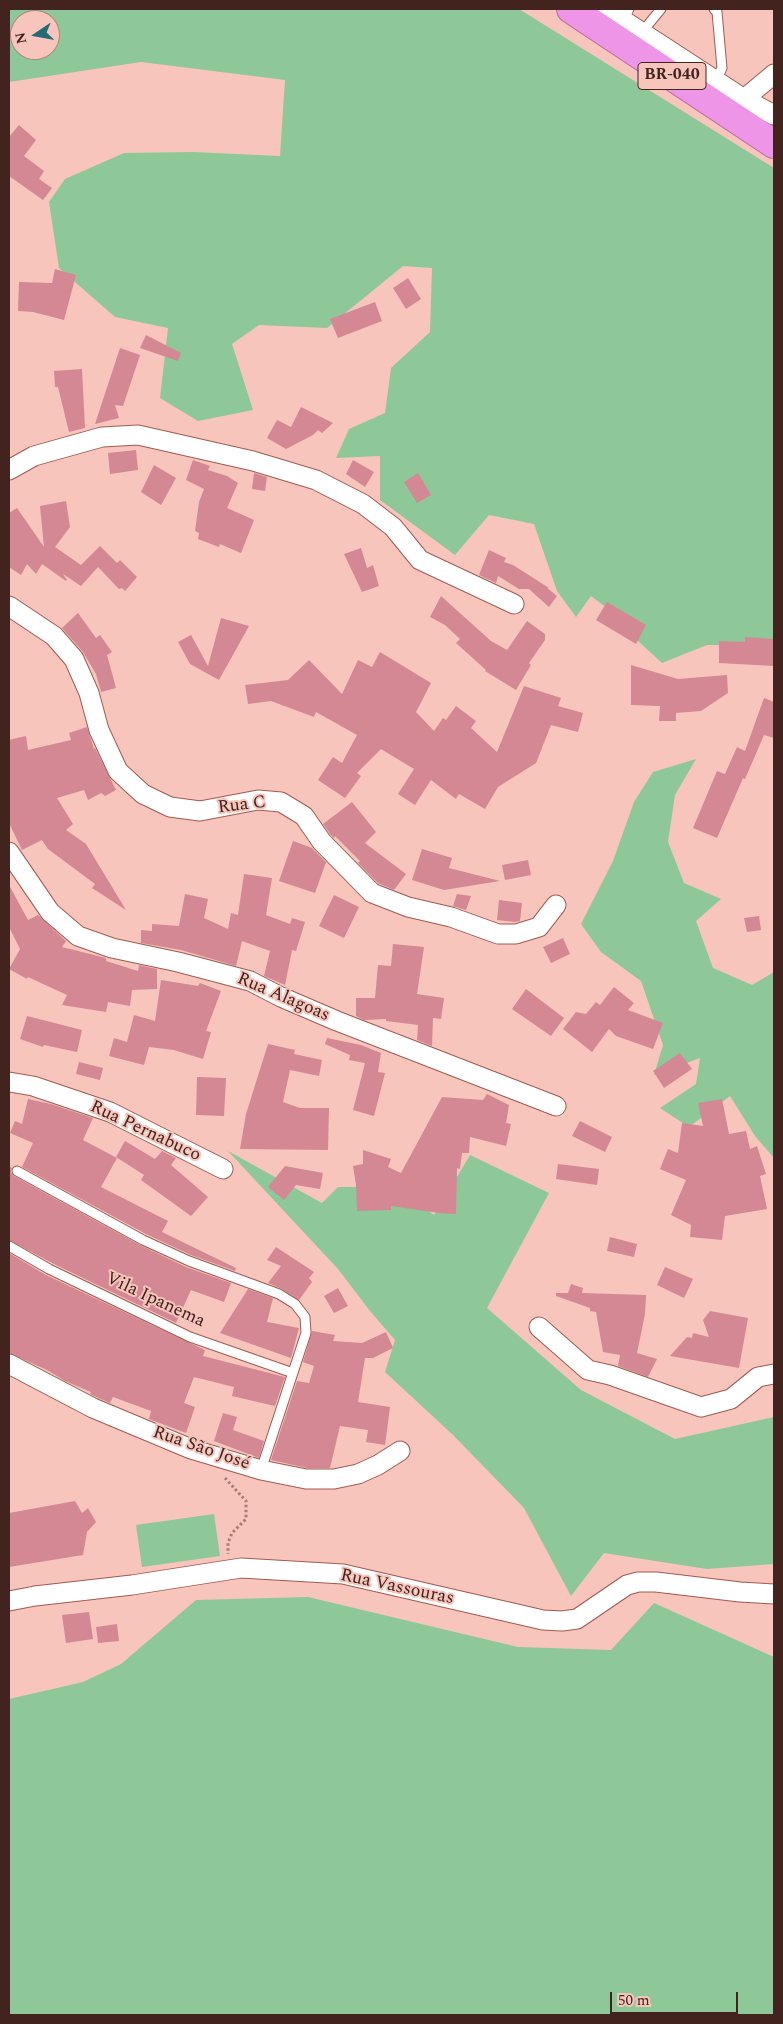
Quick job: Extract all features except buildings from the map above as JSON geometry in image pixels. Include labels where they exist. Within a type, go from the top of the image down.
[{"type":"highway","name":"BR-040","points":[[571,9],[622,22],[712,90],[774,144]]},
{"type":"street","points":[[606,9],[622,22],[642,32],[712,90],[744,99],[774,115]]},
{"type":"street","points":[[744,99],[774,74]]},
{"type":"street","points":[[9,470],[34,456],[102,436],[138,435],[253,461],[316,480],[363,504],[393,527],[420,560],[514,604]]},
{"type":"street","name":"Rua C","points":[[9,606],[54,636],[74,659],[88,694],[99,730],[118,771],[143,794],[170,807],[200,811],[258,800],[281,802],[304,816],[322,842],[372,893],[408,907],[451,917],[498,934],[516,934],[539,927],[556,905]]},
{"type":"street","name":"Rua Alagoas","points":[[9,852],[50,912],[78,936],[112,948],[178,962],[250,981],[281,997],[337,1021],[556,1106]]},
{"type":"street","name":"Rua Pernabuco","points":[[9,1082],[33,1086],[110,1112],[223,1169]]},
{"type":"street","points":[[539,1327],[588,1370],[610,1375],[701,1407],[731,1399],[758,1377],[774,1374]]},
{"type":"street","name":"Rua São José","points":[[9,1364],[93,1408],[192,1449],[261,1470],[306,1479],[334,1479],[358,1474],[378,1465],[400,1451]]},
{"type":"street","name":"Rua Vassouras","points":[[9,1601],[241,1568],[343,1574],[543,1620],[562,1621],[577,1619],[627,1585],[638,1582],[656,1582],[774,1594]]},
{"type":"lane","points":[[642,32],[661,9]]},
{"type":"lane","points":[[712,90],[722,68],[717,12],[714,9]]},
{"type":"lane","points":[[17,1171],[143,1240],[188,1261],[279,1294],[295,1304],[305,1317],[306,1332],[261,1470]]},
{"type":"lane","name":"Vila Ipanema","points":[[9,1246],[49,1269],[190,1337],[293,1373]]},
{"type":"path","points":[[213,1455],[220,1472],[246,1501],[246,1519],[232,1533],[228,1543],[229,1551],[224,1571]]},
{"type":"green space","points":[[9,9],[519,9],[774,168],[774,655],[754,645],[707,645],[662,663],[625,629],[607,608],[591,596],[576,617],[557,591],[534,524],[489,515],[455,555],[380,500],[380,456],[336,458],[349,429],[385,413],[391,368],[430,332],[432,268],[403,266],[327,328],[259,325],[232,344],[253,410],[198,421],[160,398],[168,328],[115,317],[59,268],[49,202],[65,179],[124,153],[193,152],[280,156],[285,80],[141,62],[9,82]]},
{"type":"green space","points":[[696,759],[675,795],[668,842],[684,883],[721,899],[696,921],[713,968],[752,985],[774,972],[774,1158],[755,1136],[730,1096],[689,1127],[660,1108],[696,1084],[700,1058],[654,1075],[663,1045],[641,981],[601,952],[581,924],[613,861],[634,802],[653,772]]},
{"type":"green space","points":[[228,1151],[322,1203],[338,1187],[395,1187],[434,1215],[470,1155],[549,1193],[487,1308],[581,1390],[675,1439],[774,1417],[774,1564],[707,1569],[604,1553],[571,1596],[524,1508],[453,1435],[385,1372],[395,1340],[338,1269]]},
{"type":"green space","points":[[214,1514],[220,1556],[142,1567],[136,1525]]},
{"type":"green space","points":[[308,1597],[518,1647],[611,1650],[654,1603],[774,1657],[774,2015],[9,2015],[9,1699],[83,1682],[121,1664],[196,1600]]}]
